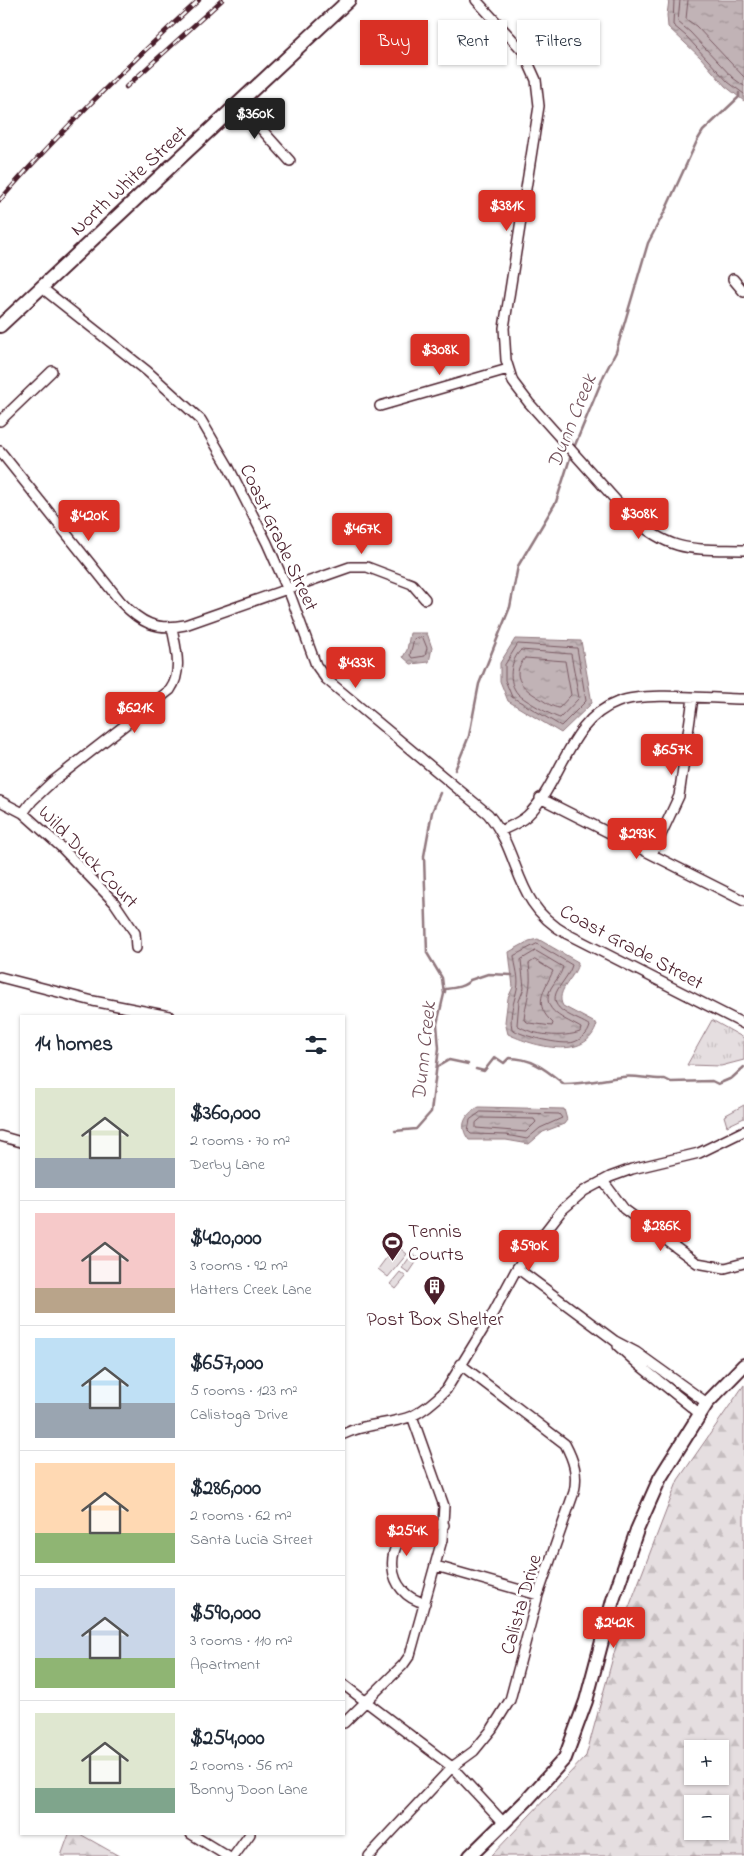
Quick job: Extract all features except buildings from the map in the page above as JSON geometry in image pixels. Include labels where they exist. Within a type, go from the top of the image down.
[{"type":"main road","name":"North White Street","points":[[0,326],[349,0]]},
{"type":"main road","points":[[470,1856],[565,1758],[586,1701],[603,1632],[637,1530],[660,1478],[703,1408],[744,1365]]},
{"type":"street","points":[[476,0],[523,52],[536,80],[539,106],[504,328],[508,368],[513,382],[529,403],[630,516],[654,536],[684,548],[744,550]]},
{"type":"street","points":[[238,103],[290,160]]},
{"type":"street","points":[[733,279],[744,292]]},
{"type":"street","name":"Coast Grade Street","points":[[42,288],[160,381],[201,420],[247,501],[287,589],[316,665],[326,679],[482,808],[500,831],[528,897],[536,910],[548,922],[744,1024]]},
{"type":"street","points":[[380,406],[508,368]]},
{"type":"street","points":[[0,421],[52,371]]},
{"type":"street","points":[[0,451],[135,617],[148,624],[172,628],[185,625],[350,567],[367,567],[412,584],[425,599]]},
{"type":"street","points":[[24,813],[32,801],[52,782],[122,730],[170,690],[176,682],[178,662],[172,628]]},
{"type":"street","points":[[500,831],[526,817],[540,798],[580,733],[599,712],[619,702],[641,698],[744,699]]},
{"type":"street","points":[[652,854],[675,807],[682,787],[693,698]]},
{"type":"street","points":[[540,798],[744,901]]},
{"type":"street","name":"Wild Duck Court","points":[[0,801],[24,813],[61,847],[114,902],[135,933],[136,948]]},
{"type":"street","points":[[0,977],[109,1004],[164,1015]]},
{"type":"street","points":[[345,1434],[412,1416],[433,1403],[446,1390],[517,1268],[562,1210],[584,1191],[632,1169],[699,1153],[744,1131]]},
{"type":"street","points":[[0,1136],[20,1142]]},
{"type":"street","points":[[603,1181],[624,1209],[697,1263],[725,1268],[744,1263]]},
{"type":"street","points":[[517,1268],[615,1341],[638,1364],[703,1408]]},
{"type":"street","name":"Calista Drive","points":[[370,1856],[452,1767],[474,1750],[486,1736],[510,1700],[538,1595],[577,1479],[573,1459],[565,1444],[460,1364]]},
{"type":"street","points":[[345,1721],[407,1661],[413,1650],[436,1566],[444,1525],[444,1506],[412,1416]]},
{"type":"street","points":[[425,1603],[407,1596],[398,1588],[393,1576],[393,1563],[399,1543],[410,1530],[421,1525],[444,1525]]},
{"type":"street","points":[[436,1566],[538,1595]]},
{"type":"street","points":[[345,1686],[452,1767],[503,1822]]},
{"type":"street","points":[[193,1835],[227,1856]]},
{"type":"street","points":[[234,1856],[249,1835]]},
{"type":"green space","points":[[712,1020],[744,1038],[744,1060],[721,1066],[687,1065]]},
{"type":"green space","points":[[744,1105],[744,1118],[727,1126],[724,1116]]},
{"type":"green space","name":"Tennis Courts","points":[[396,1245],[407,1254],[388,1277],[378,1269]]},
{"type":"green space","points":[[412,1254],[419,1258],[409,1273],[402,1268]]},
{"type":"green space","points":[[400,1272],[406,1277],[396,1289],[390,1284]]},
{"type":"green space","points":[[744,1385],[744,1856],[491,1856],[586,1756],[621,1628],[678,1480]]},
{"type":"green space","points":[[69,1835],[82,1835],[119,1856],[61,1856]]},
{"type":"water","points":[[669,0],[744,0],[744,101],[725,86],[701,58],[668,27]]},
{"type":"water","points":[[410,633],[427,633],[432,648],[429,662],[411,664],[403,657],[407,650]]},
{"type":"water","points":[[515,639],[581,641],[592,703],[561,733],[508,701],[500,681],[500,663]]},
{"type":"water","points":[[538,939],[578,962],[577,968],[561,994],[561,1000],[563,1006],[597,1024],[591,1036],[582,1043],[571,1047],[545,1046],[508,1034],[505,1022],[508,998],[513,987],[509,952],[529,941]]},
{"type":"water","points":[[479,1107],[564,1109],[567,1120],[564,1124],[543,1132],[529,1144],[506,1140],[469,1140],[464,1130],[465,1121],[470,1113]]},
{"type":"waterway","name":"Dunn Creek","points":[[573,450],[604,375],[616,352],[648,243],[703,131],[739,97],[739,93]]},
{"type":"waterway","name":"Dunn Creek","points":[[455,770],[469,736],[479,684],[510,607],[518,566],[556,502],[571,455]]},
{"type":"waterway","points":[[395,1131],[416,1129],[431,1112],[439,1048],[437,1024],[444,994],[442,978],[427,953],[424,856],[432,812],[440,793]]},
{"type":"waterway","points":[[445,992],[445,989],[462,986],[470,980],[488,974],[512,975]]},
{"type":"waterway","points":[[476,1069],[484,1071],[495,1057],[504,1063],[509,1058],[525,1060],[545,1070],[564,1084],[627,1077],[665,1079],[671,1082],[712,1081],[718,1084],[732,1078],[744,1067]]},
{"type":"waterway","points":[[437,1067],[449,1060],[468,1064]]},
{"type":"railway","points":[[0,200],[96,97],[199,0]]},
{"type":"railway","points":[[126,87],[222,0]]},
{"type":"place","name":"Tennis Courts","points":[[392,1261]]},
{"type":"place","name":"Post Box Shelter","points":[[435,1305]]}]
